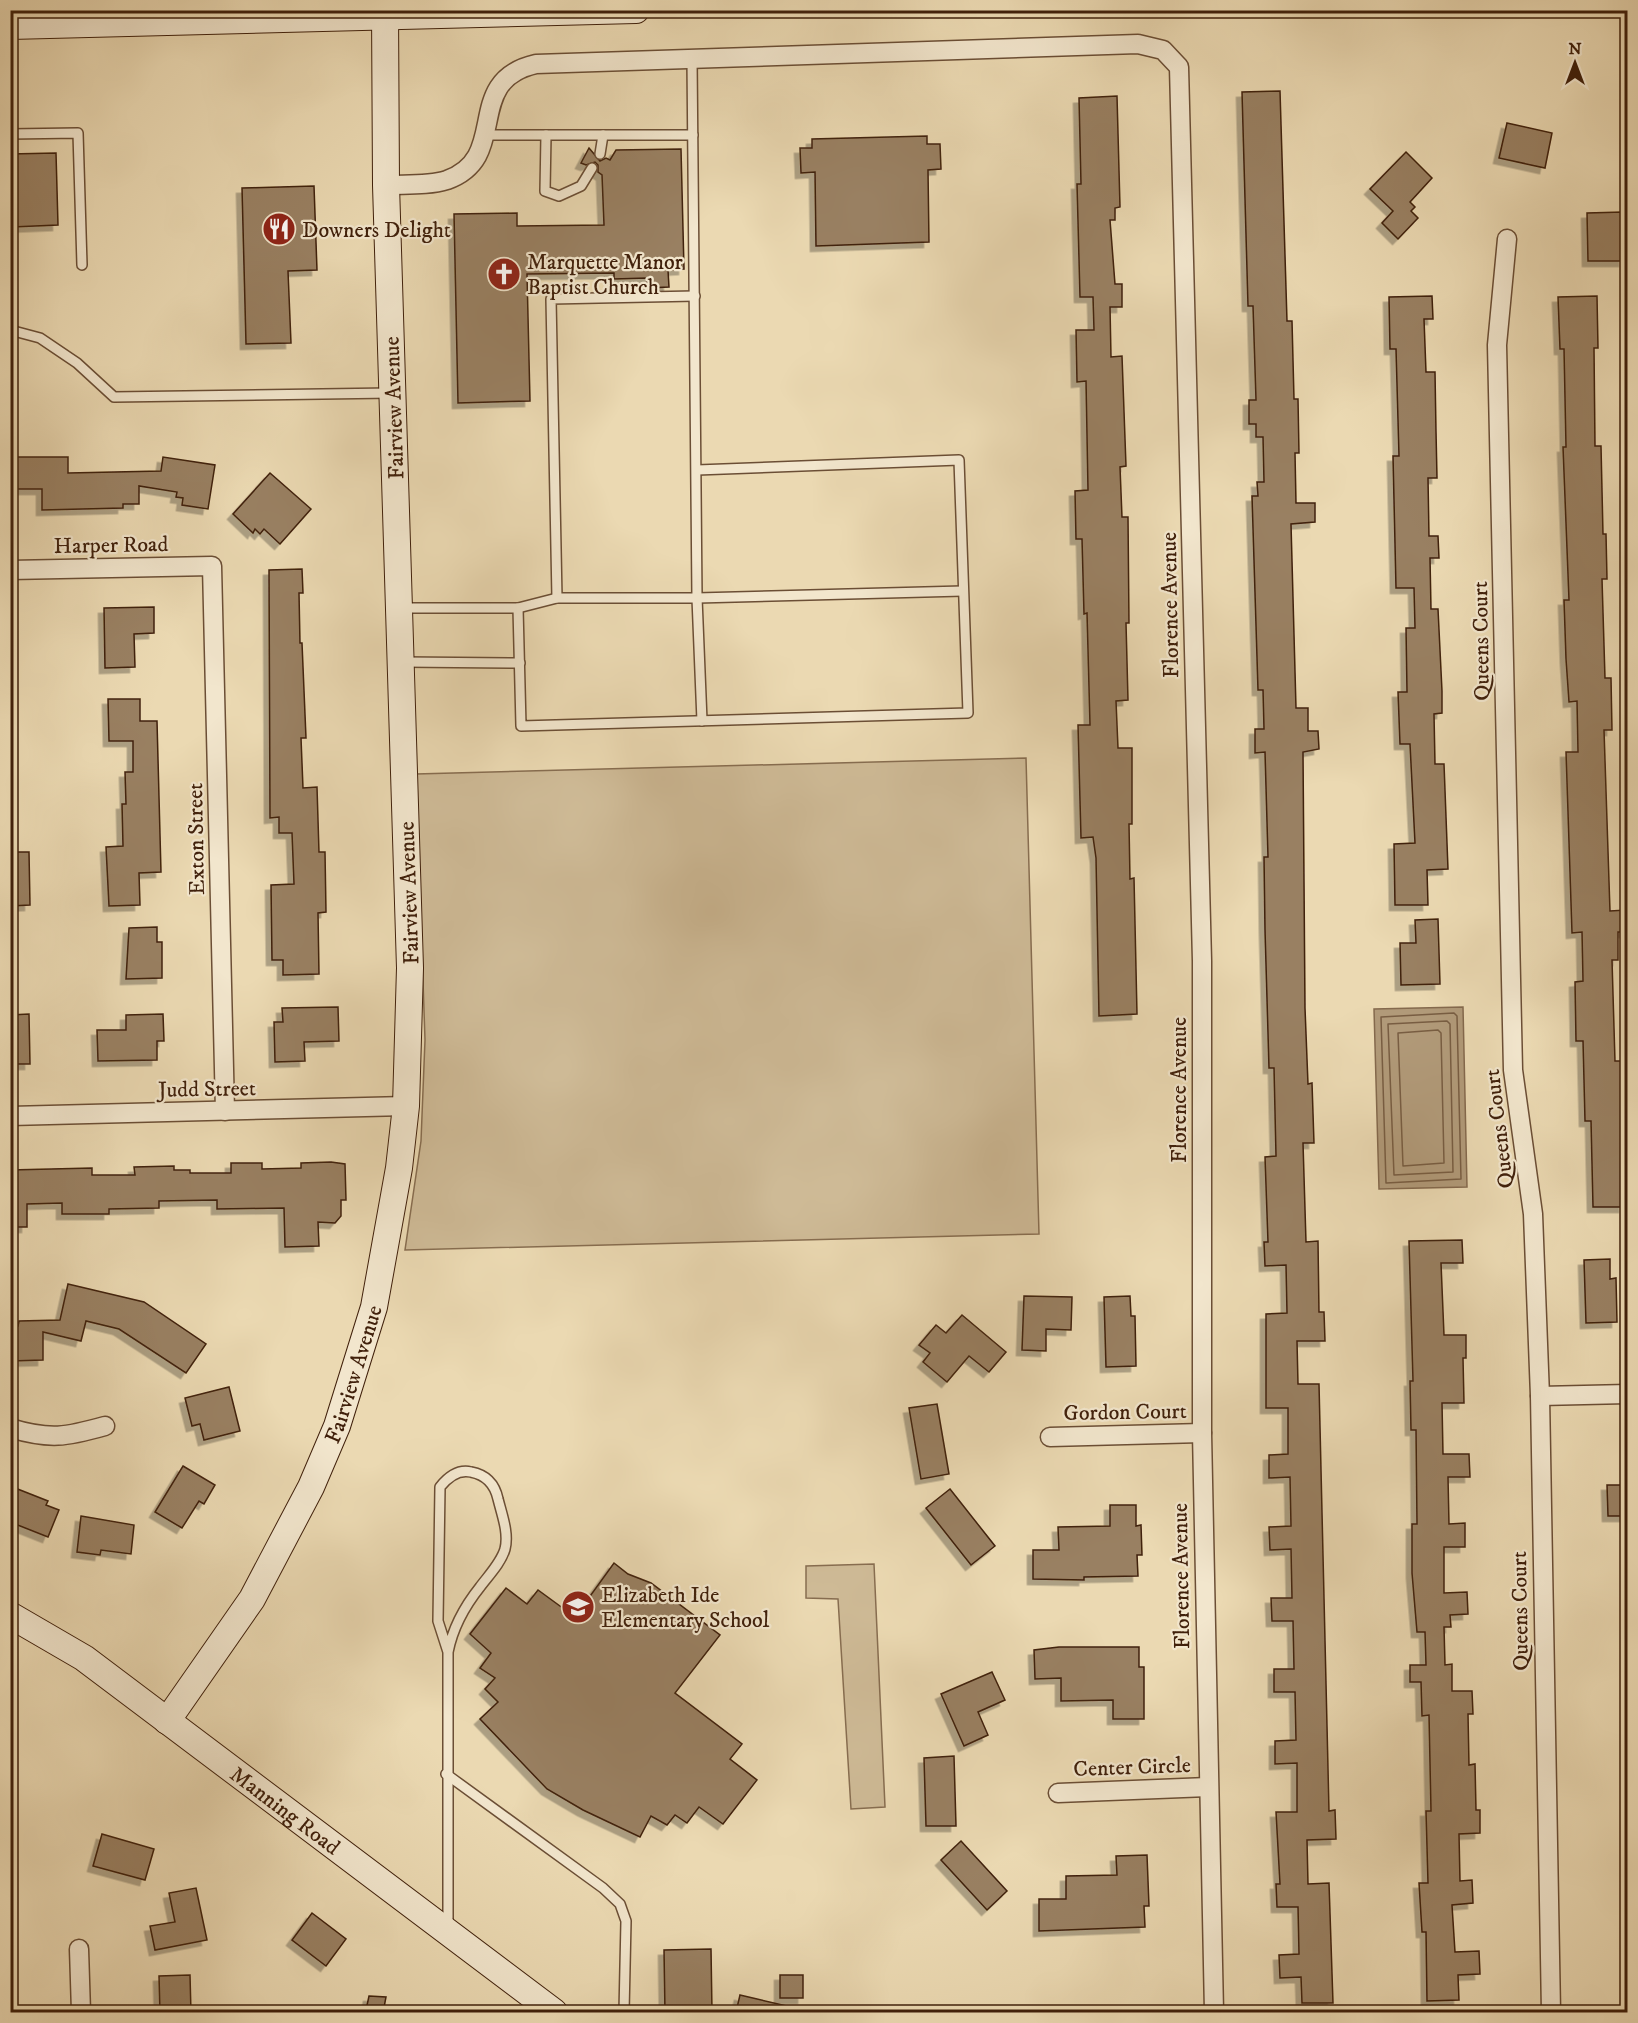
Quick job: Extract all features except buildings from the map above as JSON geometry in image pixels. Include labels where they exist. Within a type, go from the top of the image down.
[{"type":"street","points":[[12,27],[385,13],[636,10]]},
{"type":"street","name":"Fairview Avenue","points":[[167,1722],[252,1599],[297,1516],[337,1426],[374,1307],[391,1224],[406,1106],[410,968],[387,184],[385,13]]},
{"type":"street","name":"Florence Avenue","points":[[387,184],[429,184],[460,174],[481,151],[492,98],[508,75],[519,68],[536,64],[1138,44],[1163,50],[1179,66],[1202,961],[1202,1433],[1214,2013]]},
{"type":"street","name":"Queens Court","points":[[1507,239],[1497,345],[1513,1070],[1533,1214],[1539,1396],[1551,2013]]},
{"type":"street","name":"Harper Road","points":[[10,570],[212,566]]},
{"type":"street","name":"Exton Street","points":[[212,566],[225,1112]]},
{"type":"street","name":"Judd Street","points":[[10,1116],[406,1106]]},
{"type":"street","points":[[1539,1396],[1628,1394]]},
{"type":"street","points":[[10,1428],[40,1437],[73,1436],[105,1426]]},
{"type":"street","name":"Gordon Court","points":[[1050,1437],[1202,1433]]},
{"type":"street","name":"Manning Road","points":[[10,1616],[84,1659],[554,2013]]},
{"type":"street","name":"Center Circle","points":[[1058,1793],[1208,1787]]},
{"type":"street","points":[[79,1949],[81,2013]]},
{"type":"lane","points":[[692,59],[697,598],[702,721]]},
{"type":"lane","points":[[10,134],[78,133],[82,265]]},
{"type":"lane","points":[[486,135],[693,135]]},
{"type":"lane","points":[[546,135],[545,191],[559,196],[581,186],[592,168]]},
{"type":"lane","points":[[600,154],[603,135]]},
{"type":"lane","points":[[556,598],[551,299],[695,296]]},
{"type":"lane","points":[[10,330],[40,338],[77,363],[114,397],[393,393]]},
{"type":"lane","points":[[518,608],[521,726],[968,713],[959,460],[697,470]]},
{"type":"lane","points":[[399,608],[518,608],[556,598],[697,598],[963,591]]},
{"type":"lane","points":[[401,662],[520,663]]},
{"type":"lane","points":[[448,1652],[438,1621],[440,1487],[448,1477],[459,1472],[472,1472],[486,1478],[495,1487],[506,1532],[505,1549],[453,1629],[448,1652],[446,1774],[448,1932]]},
{"type":"lane","points":[[446,1774],[603,1888],[620,1904],[626,1921],[624,2013]]},
{"type":"shaded area","points":[[1026,758],[1039,1234],[405,1250],[421,1141],[425,1040],[416,774]]},
{"type":"shaded area","points":[[874,1564],[885,1807],[851,1809],[838,1599],[806,1598],[806,1566]]},
{"type":"water","points":[[1463,1007],[1467,1187],[1379,1189],[1374,1009]]},
{"type":"place","name":"Downers Delight","points":[[279,229]]},
{"type":"place","name":"Marquette Manor Baptist Church","points":[[504,274]]},
{"type":"place","name":"Elizabeth Ide Elementary School","points":[[578,1607]]}]
